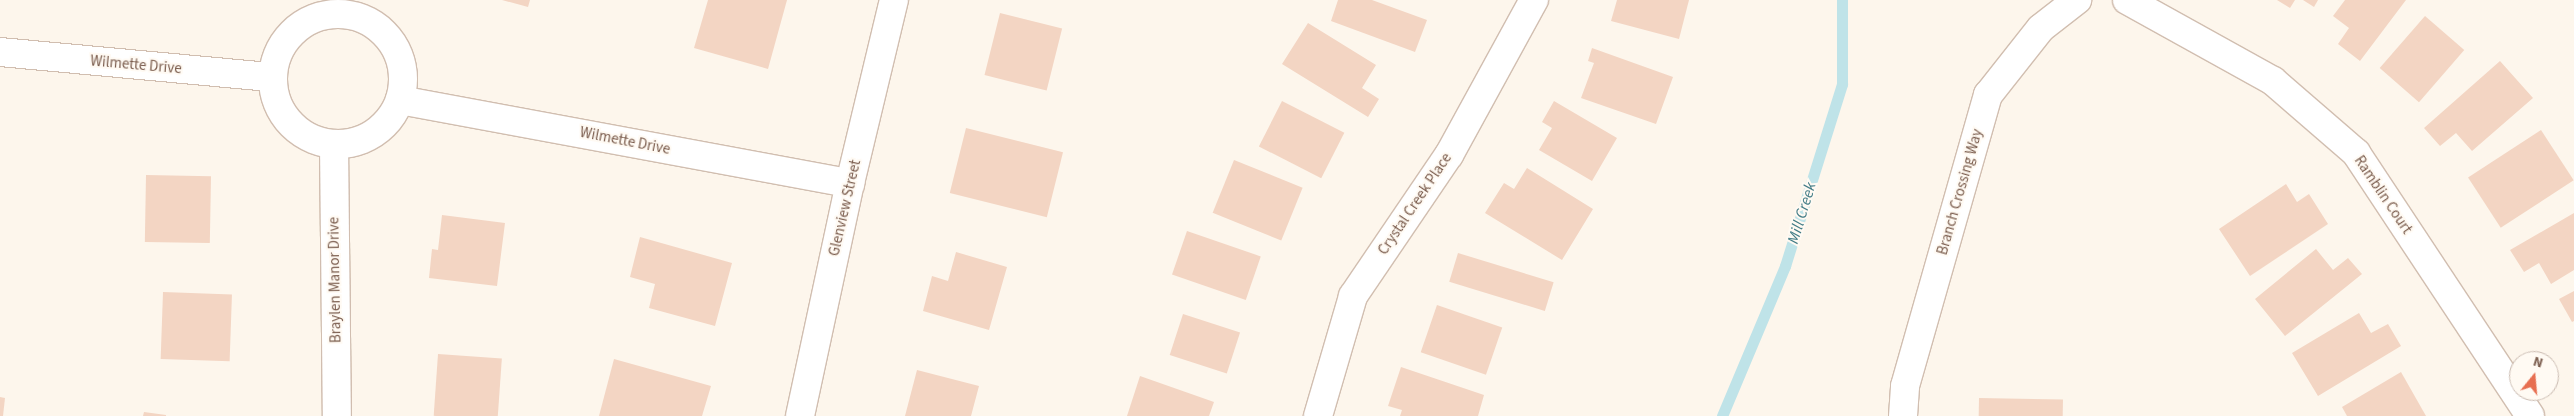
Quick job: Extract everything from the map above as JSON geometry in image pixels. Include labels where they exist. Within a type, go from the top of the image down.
[{"type":"street","name":"Glenview Street","points":[[800,416],[850,183],[894,0]]},
{"type":"street","name":"Crystal Creek Place","points":[[1318,416],[1353,296],[1449,155],[1534,0]]},
{"type":"street","name":"Branch Crossing Way","points":[[1903,416],[1905,386],[1988,95],[2042,28],[2077,0]]},
{"type":"street","name":"Ramblin Court","points":[[2127,0],[2273,81],[2356,153],[2530,416]]},
{"type":"street","points":[[348,7],[381,30],[393,44],[401,62],[403,81],[400,100],[390,119],[374,133],[355,142],[334,144],[314,140],[297,130],[283,115],[275,97],[272,77],[276,56],[294,32],[305,23],[348,7]]},
{"type":"street","name":"Wilmette Drive","points":[[0,52],[272,77]]},
{"type":"street","name":"Wilmette Drive","points":[[400,100],[850,183]]},
{"type":"street","name":"Braylen Manor Drive","points":[[334,144],[337,416]]},
{"type":"building","points":[[502,0],[530,0],[528,7]]},
{"type":"building","points":[[708,0],[787,0],[768,69],[694,48]]},
{"type":"building","points":[[1338,0],[1372,0],[1427,20],[1415,52],[1331,21]]},
{"type":"building","points":[[1617,0],[1689,0],[1679,39],[1611,21]]},
{"type":"building","points":[[2277,0],[2295,0],[2290,8]]},
{"type":"building","points":[[2303,0],[2318,0],[2314,7]]},
{"type":"building","points":[[2345,0],[2406,0],[2360,61],[2338,44],[2349,28],[2333,16]]},
{"type":"building","points":[[1000,13],[1062,28],[1047,91],[985,75]]},
{"type":"building","points":[[2425,16],[2464,50],[2419,102],[2380,68]]},
{"type":"building","points":[[1308,23],[1376,65],[1362,88],[1379,99],[1368,117],[1282,64]]},
{"type":"building","points":[[1592,48],[1673,77],[1656,124],[1581,98],[1594,63],[1588,61]]},
{"type":"building","points":[[2500,61],[2533,98],[2472,151],[2456,133],[2440,146],[2424,128]]},
{"type":"building","points":[[1282,101],[1344,133],[1321,178],[1259,146]]},
{"type":"building","points":[[1554,101],[1617,138],[1592,181],[1539,150],[1552,128],[1542,122]]},
{"type":"building","points":[[966,128],[1063,152],[1047,217],[950,193]]},
{"type":"building","points":[[2541,130],[2574,180],[2501,228],[2468,177]]},
{"type":"building","points":[[1234,160],[1303,188],[1281,241],[1213,213]]},
{"type":"building","points":[[1527,168],[1593,209],[1562,260],[1485,213],[1504,183],[1514,189]]},
{"type":"building","points":[[146,175],[211,176],[210,243],[145,242]]},
{"type":"building","points":[[2286,184],[2297,202],[2309,194],[2328,224],[2250,276],[2219,229]]},
{"type":"building","points":[[2574,213],[2574,270],[2551,284],[2539,263],[2524,272],[2510,250]]},
{"type":"building","points":[[442,215],[505,223],[497,286],[429,278],[432,249],[438,250]]},
{"type":"building","points":[[1187,231],[1261,256],[1246,300],[1172,274]]},
{"type":"building","points":[[640,237],[732,263],[715,326],[649,308],[655,284],[630,277]]},
{"type":"building","points":[[2316,249],[2333,270],[2348,258],[2362,274],[2285,336],[2255,299]]},
{"type":"building","points":[[956,252],[1007,267],[989,330],[923,311],[932,276],[948,281]]},
{"type":"building","points":[[1458,253],[1554,282],[1545,311],[1449,282]]},
{"type":"building","points":[[2574,291],[2574,321],[2572,322],[2559,299]]},
{"type":"building","points":[[163,292],[232,294],[230,361],[161,359]]},
{"type":"building","points":[[1437,305],[1502,327],[1486,375],[1421,352]]},
{"type":"building","points":[[2359,313],[2371,333],[2388,324],[2401,346],[2318,396],[2292,353]]},
{"type":"building","points":[[1183,314],[1240,333],[1227,373],[1170,355]]},
{"type":"building","points":[[438,354],[502,358],[498,416],[434,416]]},
{"type":"building","points":[[614,359],[711,386],[702,416],[599,416]]},
{"type":"building","points":[[1401,367],[1484,395],[1478,416],[1400,416],[1402,410],[1388,406]]},
{"type":"building","points":[[917,370],[979,386],[971,416],[905,416]]},
{"type":"building","points":[[2401,372],[2426,416],[2347,416],[2342,407]]},
{"type":"building","points":[[1140,376],[1214,402],[1209,416],[1127,416]]},
{"type":"building","points":[[0,397],[5,398],[3,416],[0,416]]},
{"type":"building","points":[[1979,398],[2063,399],[2063,416],[1979,416]]},
{"type":"building","points":[[144,412],[166,415],[166,416],[143,416]]},
{"type":"waterway","name":"Mill Creek","points":[[1722,416],[1785,266],[1842,84],[1842,0]]}]
